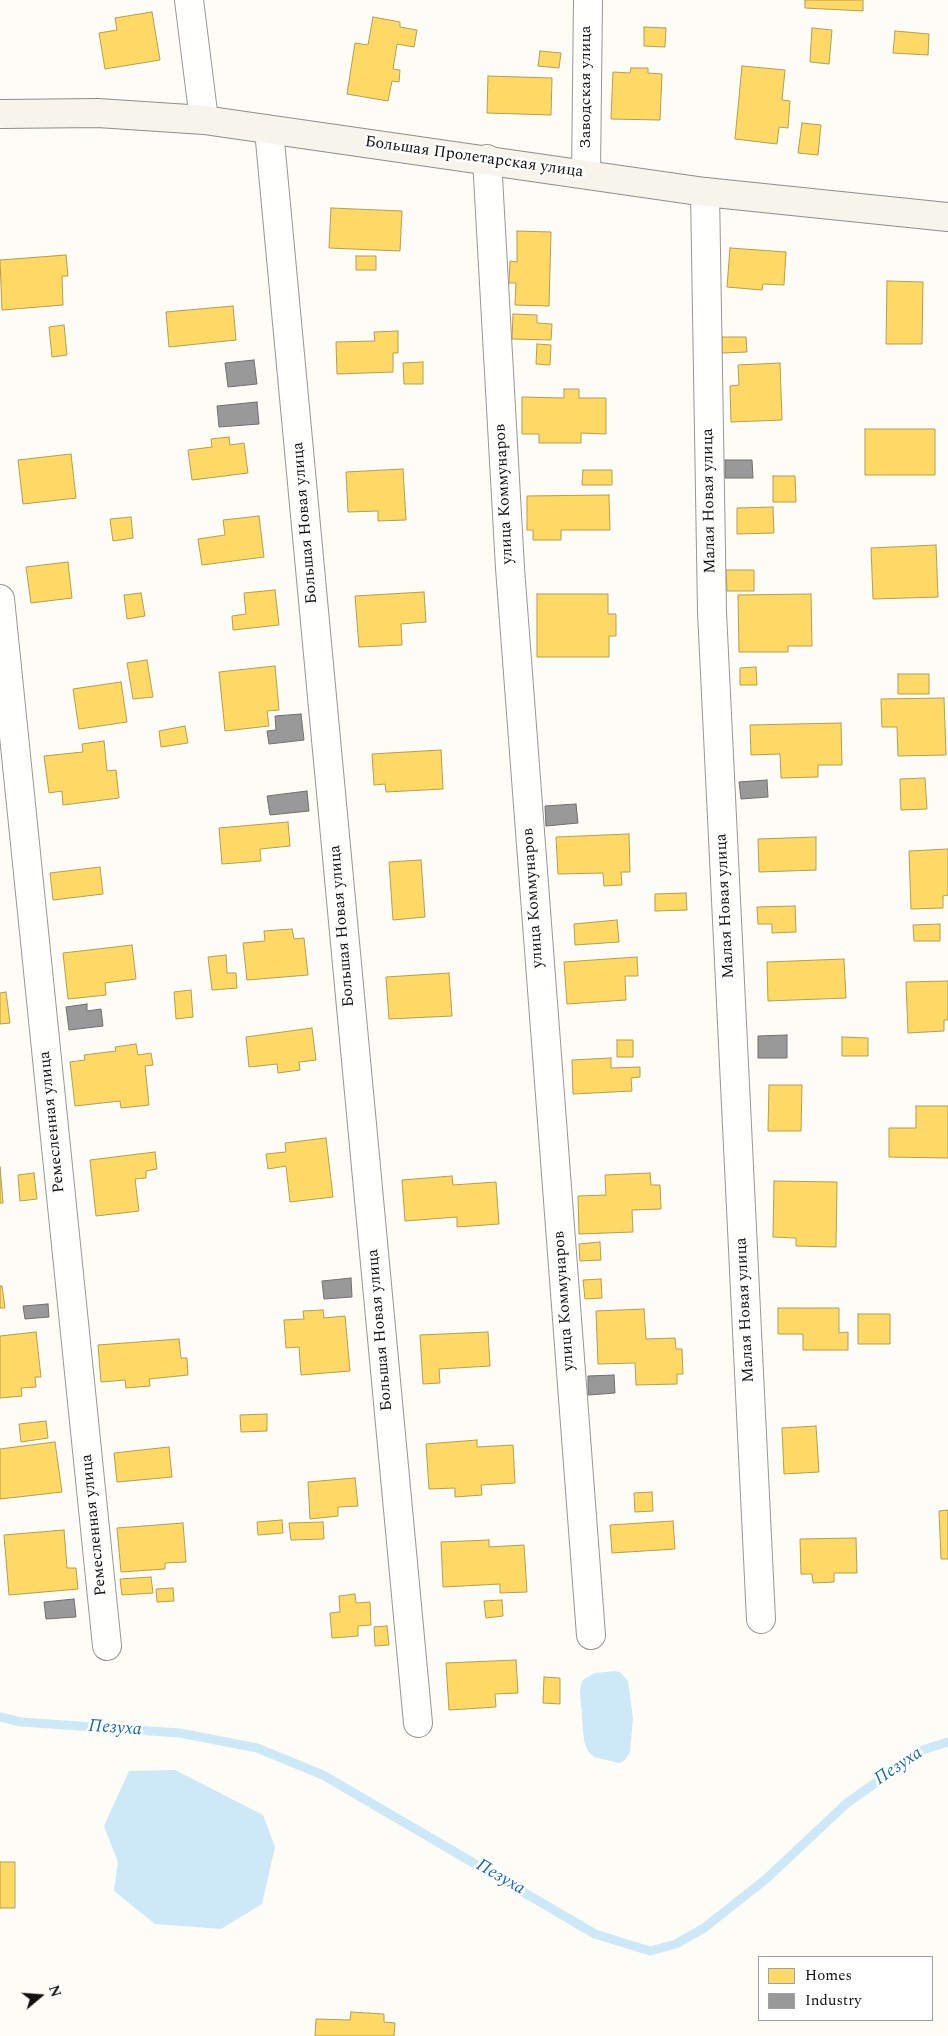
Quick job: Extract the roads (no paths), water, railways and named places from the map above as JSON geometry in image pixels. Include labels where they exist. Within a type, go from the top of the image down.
[{"type":"street","points":[[189,0],[204,120]]},
{"type":"street","name":"Заводская улица","points":[[586,174],[588,0]]},
{"type":"street","name":"Большая Пролетарская улица","points":[[0,114],[98,113],[204,120],[486,159],[705,192],[948,217]]},
{"type":"street","name":"Большая Новая улица","points":[[269,130],[418,1723]]},
{"type":"street","name":"улица Коммунаров","points":[[486,159],[510,568],[591,1635]]},
{"type":"street","name":"Малая Новая улица","points":[[705,192],[712,621],[762,1619]]},
{"type":"street","name":"Ремесленная улица","points":[[0,599],[107,1646]]},
{"type":"water","points":[[620,1672],[628,1681],[633,1718],[630,1752],[624,1761],[619,1763],[594,1757],[588,1751],[584,1741],[580,1691],[582,1681],[586,1678],[595,1673]]},
{"type":"water","points":[[175,1770],[263,1815],[275,1847],[262,1904],[221,1929],[155,1924],[114,1891],[118,1862],[104,1826],[129,1771]]},
{"type":"waterway","name":"Пезуха","points":[[0,1717],[21,1722],[180,1733],[257,1748],[323,1775],[595,1934],[650,1951],[676,1944],[704,1928],[766,1879],[847,1803],[922,1750],[948,1742]]}]
